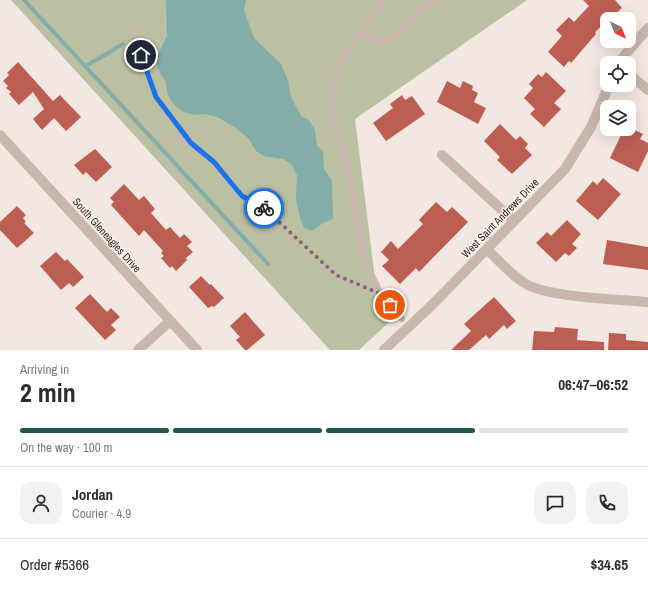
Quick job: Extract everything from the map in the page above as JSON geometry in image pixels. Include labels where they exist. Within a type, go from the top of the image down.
[{"type":"street","points":[[624,56],[648,28]]},
{"type":"street","points":[[636,80],[648,90]]},
{"type":"street","name":"West Saint Andrews Drive","points":[[384,350],[432,305],[564,169],[591,127],[606,92]]},
{"type":"street","name":"South Gleneagles Drive","points":[[0,136],[197,350]]},
{"type":"street","points":[[442,155],[513,220]]},
{"type":"street","points":[[487,249],[526,284],[545,290],[648,302]]},
{"type":"street","points":[[138,350],[170,322]]},
{"type":"lane","points":[[384,0],[360,32],[338,68],[332,94],[332,117],[350,170],[363,257],[381,294],[402,319]]},
{"type":"lane","points":[[360,32],[377,42],[392,40],[405,30],[420,11],[437,0]]},
{"type":"lane","points":[[132,27],[156,97],[191,143],[214,162],[242,196],[274,216],[296,240],[336,275],[381,294]]},
{"type":"lane","points":[[165,140],[182,140],[191,143]]},
{"type":"green space","points":[[11,0],[527,0],[355,119],[375,279],[398,314],[359,350],[330,350]]},
{"type":"water","points":[[166,0],[246,0],[244,10],[254,38],[281,64],[288,80],[291,97],[301,116],[309,120],[315,130],[317,145],[323,152],[324,169],[332,181],[333,219],[320,225],[312,231],[304,228],[296,200],[297,175],[292,165],[283,159],[264,156],[256,151],[249,139],[236,128],[217,117],[205,114],[195,115],[184,112],[174,105],[168,95],[166,83],[157,67],[157,56],[167,36]]},
{"type":"building","points":[[583,0],[615,0],[622,8],[618,12],[600,12],[600,27],[595,32],[596,34],[571,63],[569,61],[564,67],[548,52],[562,36],[556,30],[569,17],[574,22],[589,6]]},
{"type":"building","points":[[18,62],[53,101],[60,95],[81,117],[66,131],[54,118],[42,130],[33,119],[44,109],[33,92],[19,105],[9,94],[11,92],[6,88],[8,86],[3,81],[9,75],[7,73]]},
{"type":"building","points":[[546,72],[566,91],[554,103],[561,109],[544,127],[530,114],[535,109],[524,98],[533,88],[529,84],[538,74],[542,77]]},
{"type":"building","points":[[447,81],[460,88],[463,81],[473,86],[472,90],[478,93],[474,102],[486,108],[478,124],[437,102]]},
{"type":"building","points":[[402,95],[405,100],[412,96],[425,114],[386,141],[373,123],[393,108],[390,104]]},
{"type":"building","points":[[500,124],[516,140],[520,136],[528,144],[525,148],[532,155],[512,174],[497,160],[500,157],[484,141]]},
{"type":"building","points":[[636,130],[643,134],[640,139],[648,143],[648,151],[638,172],[610,158],[621,136],[636,136]]},
{"type":"building","points":[[95,149],[112,167],[96,182],[86,172],[83,175],[74,165]]},
{"type":"building","points":[[603,178],[621,194],[598,220],[576,201],[593,181],[597,185]]},
{"type":"building","points":[[124,184],[139,200],[144,196],[155,209],[151,213],[166,230],[170,227],[180,238],[184,234],[192,242],[187,246],[193,252],[186,258],[187,260],[176,271],[172,266],[170,268],[161,258],[164,256],[161,253],[163,251],[144,230],[139,236],[111,205],[114,202],[110,198]]},
{"type":"building","points":[[436,202],[447,212],[452,207],[468,222],[419,272],[416,268],[400,284],[382,266],[389,260],[381,252],[391,241],[398,249],[423,224],[419,220]]},
{"type":"building","points":[[17,206],[26,215],[23,218],[26,222],[24,223],[34,233],[17,248],[0,230],[0,222]]},
{"type":"building","points":[[567,220],[581,234],[572,244],[577,248],[569,256],[565,253],[556,262],[536,243],[547,232],[551,236]]},
{"type":"building","points":[[607,240],[648,247],[648,270],[603,264]]},
{"type":"building","points":[[56,252],[65,261],[67,259],[84,277],[73,287],[69,283],[61,290],[40,266]]},
{"type":"building","points":[[201,276],[224,298],[214,307],[212,306],[208,308],[189,287]]},
{"type":"building","points":[[90,294],[107,312],[111,308],[120,317],[111,325],[116,330],[105,340],[75,308]]},
{"type":"building","points":[[494,297],[516,321],[507,329],[504,325],[489,339],[486,335],[469,350],[451,350],[471,331],[464,324]]},
{"type":"building","points":[[245,312],[265,335],[247,350],[245,350],[236,340],[240,337],[230,326]]},
{"type":"building","points":[[555,327],[578,329],[577,340],[604,342],[604,350],[532,350],[534,331],[554,332]]},
{"type":"building","points":[[609,333],[626,334],[626,340],[648,342],[648,350],[608,350]]},
{"type":"waterway","points":[[24,0],[268,264]]},
{"type":"waterway","points":[[86,66],[123,44]]},
{"type":"way so far","points":[[264,208],[274,216],[296,240],[316,255],[336,275],[381,294],[390,305]]},
{"type":"route","points":[[141,55],[156,97],[191,143],[214,162],[242,196],[264,208]]}]
